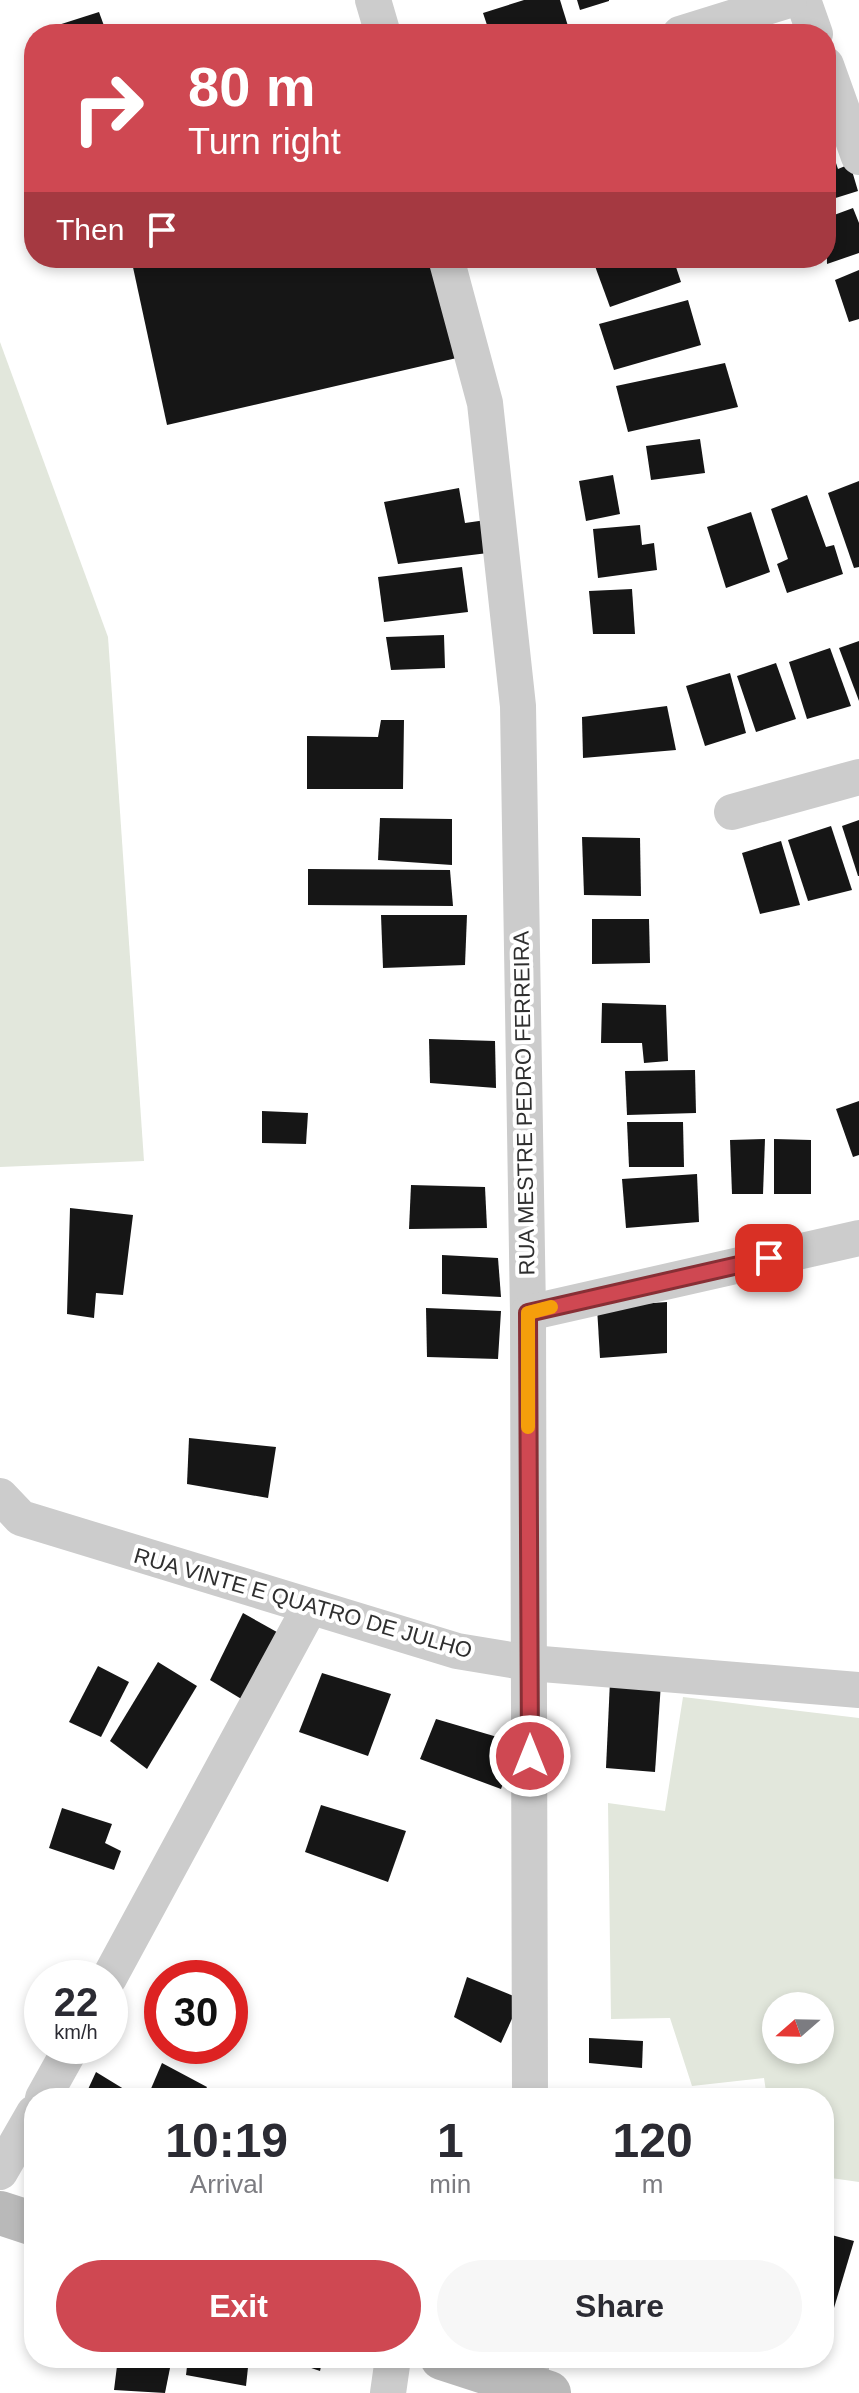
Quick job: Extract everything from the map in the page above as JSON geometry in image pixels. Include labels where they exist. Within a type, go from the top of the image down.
[{"type":"street","points":[[373,0],[380,24]]},
{"type":"street","points":[[712,24],[789,0]]},
{"type":"street","points":[[803,0],[811,24]]},
{"type":"street","points":[[836,93],[859,157]]},
{"type":"street","name":"RUA MESTRE PEDRO FERREIRA","points":[[449,268],[485,403],[518,706],[528,1313],[530,2088]]},
{"type":"street","points":[[732,812],[859,777]]},
{"type":"street","points":[[528,1313],[859,1238]]},
{"type":"street","name":"RUA VINTE E QUATRO DE JULHO","points":[[0,1496],[21,1518],[457,1651],[530,1663],[859,1690]]},
{"type":"street","points":[[119,1960],[310,1607]]},
{"type":"street","points":[[49,2088],[62,2064]]},
{"type":"street","points":[[0,2172],[24,2130]]},
{"type":"street","points":[[0,2213],[24,2221]]},
{"type":"street","points":[[388,2393],[392,2368]]},
{"type":"street","points":[[487,2368],[537,2379]]},
{"type":"shaded area","points":[[0,342],[108,637],[144,1161],[0,1167]]},
{"type":"shaded area","points":[[683,1697],[859,1718],[859,2182],[834,2178],[834,2088],[766,2088],[764,2078],[692,2086],[670,2018],[611,2019],[608,1803],[665,1811]]},
{"type":"building","points":[[524,0],[560,0],[567,24],[487,24],[483,13]]},
{"type":"building","points":[[577,0],[609,0],[609,1],[580,10]]},
{"type":"building","points":[[99,12],[103,24],[61,24]]},
{"type":"building","points":[[836,163],[838,169],[850,164],[858,191],[836,198]]},
{"type":"building","points":[[853,208],[859,223],[859,253],[836,261],[836,214]]},
{"type":"building","points":[[133,268],[436,268],[461,357],[167,425]]},
{"type":"building","points":[[596,268],[676,268],[681,282],[610,307]]},
{"type":"building","points":[[859,270],[859,319],[849,322],[835,280]]},
{"type":"building","points":[[688,300],[701,345],[614,370],[599,324]]},
{"type":"building","points":[[725,363],[738,407],[628,432],[616,386]]},
{"type":"building","points":[[700,439],[705,473],[651,480],[646,446]]},
{"type":"building","points":[[613,475],[620,514],[586,521],[579,481]]},
{"type":"building","points":[[859,481],[859,567],[854,568],[828,493]]},
{"type":"building","points":[[459,488],[465,523],[486,520],[488,553],[398,564],[384,502]]},
{"type":"building","points":[[807,495],[826,547],[834,545],[843,574],[787,593],[777,564],[788,559],[771,509]]},
{"type":"building","points":[[751,512],[770,572],[726,588],[707,527]]},
{"type":"building","points":[[640,525],[642,545],[654,543],[657,570],[598,578],[593,529]]},
{"type":"building","points":[[462,567],[468,612],[384,622],[378,577]]},
{"type":"building","points":[[632,589],[635,634],[593,634],[589,591]]},
{"type":"building","points":[[444,635],[445,668],[391,670],[386,637]]},
{"type":"building","points":[[859,641],[859,701],[839,648]]},
{"type":"building","points":[[830,648],[851,706],[807,719],[789,662]]},
{"type":"building","points":[[776,663],[796,719],[756,732],[737,676]]},
{"type":"building","points":[[730,673],[746,733],[705,746],[686,686]]},
{"type":"building","points":[[667,706],[676,750],[583,758],[582,717]]},
{"type":"building","points":[[381,720],[404,720],[403,789],[307,789],[307,736],[378,737]]},
{"type":"building","points":[[380,818],[452,819],[452,865],[378,860]]},
{"type":"building","points":[[859,820],[859,876],[858,876],[842,826]]},
{"type":"building","points":[[831,826],[852,890],[808,901],[788,840]]},
{"type":"building","points":[[582,837],[640,838],[641,896],[584,895]]},
{"type":"building","points":[[781,841],[800,905],[760,914],[742,853]]},
{"type":"building","points":[[308,869],[450,870],[453,906],[308,905]]},
{"type":"building","points":[[381,915],[467,915],[465,965],[383,968]]},
{"type":"building","points":[[592,919],[649,919],[650,963],[592,964]]},
{"type":"building","points":[[602,1003],[666,1005],[668,1061],[644,1063],[642,1043],[601,1043]]},
{"type":"building","points":[[429,1039],[495,1041],[496,1088],[430,1083]]},
{"type":"building","points":[[695,1070],[696,1113],[627,1115],[625,1071]]},
{"type":"building","points":[[859,1101],[859,1155],[853,1157],[836,1109]]},
{"type":"building","points":[[262,1111],[308,1113],[306,1144],[262,1143]]},
{"type":"building","points":[[627,1122],[683,1122],[684,1167],[629,1167]]},
{"type":"building","points":[[765,1139],[763,1194],[732,1194],[730,1140]]},
{"type":"building","points":[[774,1139],[811,1140],[811,1194],[774,1194]]},
{"type":"building","points":[[697,1174],[699,1222],[626,1228],[622,1179]]},
{"type":"building","points":[[411,1185],[485,1187],[487,1228],[409,1229]]},
{"type":"building","points":[[70,1208],[133,1215],[123,1295],[96,1293],[94,1318],[67,1314]]},
{"type":"building","points":[[442,1255],[498,1258],[501,1297],[442,1294]]},
{"type":"building","points":[[667,1302],[667,1353],[600,1358],[597,1307]]},
{"type":"building","points":[[426,1308],[501,1311],[498,1359],[427,1357]]},
{"type":"building","points":[[189,1438],[276,1447],[268,1498],[187,1484]]},
{"type":"building","points":[[243,1613],[284,1636],[248,1703],[210,1680]]},
{"type":"building","points":[[158,1662],[197,1686],[147,1769],[110,1741]]},
{"type":"building","points":[[98,1666],[129,1682],[101,1737],[69,1722]]},
{"type":"building","points":[[322,1673],[391,1694],[368,1756],[299,1732]]},
{"type":"building","points":[[610,1681],[661,1683],[655,1772],[606,1768]]},
{"type":"building","points":[[436,1719],[518,1743],[501,1789],[420,1759]]},
{"type":"building","points":[[321,1805],[406,1831],[388,1882],[305,1852]]},
{"type":"building","points":[[62,1808],[112,1824],[105,1843],[121,1851],[114,1870],[49,1848]]},
{"type":"building","points":[[467,1977],[521,1999],[501,2043],[454,2017]]},
{"type":"building","points":[[589,2038],[643,2041],[642,2068],[589,2063]]},
{"type":"building","points":[[164,2064],[206,2088],[151,2088]]},
{"type":"building","points":[[96,2072],[122,2088],[89,2088]]},
{"type":"building","points":[[834,2236],[854,2241],[834,2308]]},
{"type":"building","points":[[117,2368],[170,2368],[165,2393],[114,2390]]},
{"type":"building","points":[[187,2368],[248,2368],[246,2386],[186,2375]]},
{"type":"slow traffic","points":[[528,1427],[528,1313],[551,1307]]},
{"type":"route","points":[[530,1756],[528,1313],[769,1258]]}]
